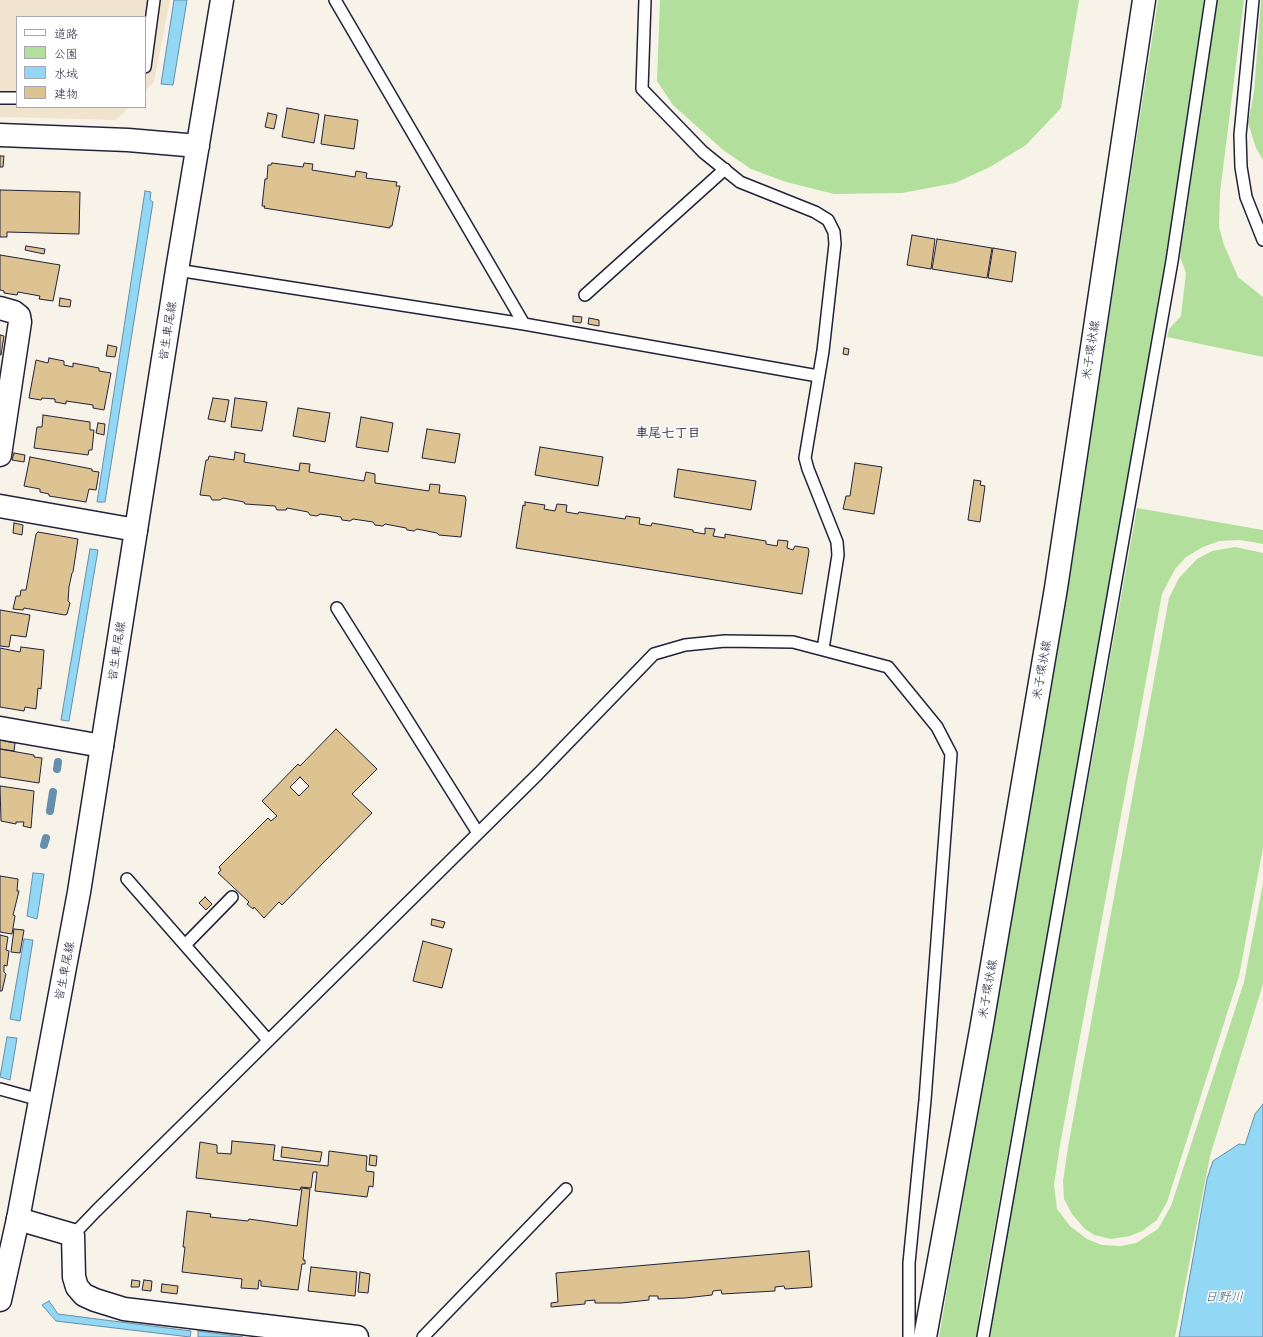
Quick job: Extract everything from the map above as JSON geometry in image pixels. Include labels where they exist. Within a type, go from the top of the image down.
[{"type":"main road","name":"皆生車尾線","points":[[0,1300],[18,1219],[79,892],[177,270],[222,0]]},
{"type":"main road","name":"米子環状線","points":[[925,1337],[981,1030],[1056,588],[1144,0]]},
{"type":"main road","points":[[0,135],[128,140],[198,146]]},
{"type":"main road","points":[[0,308],[14,312],[19,316],[20,322],[0,455]]},
{"type":"main road","points":[[0,506],[136,530]]},
{"type":"main road","points":[[0,728],[102,746]]},
{"type":"main road","points":[[18,1219],[74,1235],[74,1277],[77,1286],[84,1295],[94,1300],[124,1309],[304,1334],[357,1337]]},
{"type":"lane","points":[[146,60],[154,0]]},
{"type":"lane","points":[[335,0],[524,324]]},
{"type":"lane","points":[[644,0],[642,89],[703,152],[740,182],[815,212],[828,220],[834,232],[835,244],[823,351],[805,458],[837,542],[838,555],[823,649]]},
{"type":"lane","points":[[983,1337],[1172,261],[1211,0]]},
{"type":"lane","points":[[1253,0],[1240,141],[1246,197],[1263,240]]},
{"type":"lane","points":[[0,98],[16,98]]},
{"type":"lane","points":[[585,295],[725,169]]},
{"type":"lane","points":[[177,270],[524,324],[818,376]]},
{"type":"lane","points":[[338,608],[478,833]]},
{"type":"lane","points":[[74,1235],[96,1211],[478,833],[654,654],[685,645],[725,641],[793,642],[888,667],[937,727],[952,754],[926,1100],[909,1263],[909,1337]]},
{"type":"lane","points":[[127,879],[268,1040]]},
{"type":"lane","points":[[185,945],[232,897]]},
{"type":"lane","points":[[0,1089],[40,1100]]},
{"type":"lane","points":[[423,1337],[566,1189]]},
{"type":"shaded area","points":[[0,0],[170,0],[154,82],[146,90],[146,16],[16,16],[16,108],[128,108],[116,120],[0,117]]},
{"type":"green space","points":[[660,0],[1079,0],[1061,108],[1026,145],[990,167],[955,183],[902,193],[834,194],[786,182],[751,169],[723,150],[673,105],[657,81]]},
{"type":"green space","points":[[1158,0],[1204,0],[1170,234],[1074,800],[980,1308],[977,1337],[939,1337],[1059,640]]},
{"type":"green space","points":[[1217,0],[1244,0],[1220,193],[1219,227],[1224,245],[1238,277],[1263,297],[1263,357],[1167,337],[1169,329],[1181,316],[1186,273],[1180,257]]},
{"type":"green space","points":[[1261,0],[1263,0],[1263,160],[1256,148],[1248,123],[1254,92]]},
{"type":"green space","points":[[1137,508],[1263,530],[1263,544],[1240,540],[1219,541],[1203,547],[1186,557],[1175,569],[1162,594],[1060,1145],[1054,1185],[1057,1209],[1070,1226],[1087,1239],[1102,1245],[1121,1246],[1136,1243],[1158,1229],[1171,1206],[1244,982],[1263,883],[1263,984],[1210,1156],[1175,1337],[990,1337],[1006,1238]]},
{"type":"green space","points":[[1235,547],[1263,553],[1263,848],[1239,976],[1167,1202],[1157,1220],[1142,1231],[1130,1236],[1111,1239],[1094,1235],[1085,1229],[1072,1214],[1064,1199],[1063,1181],[1068,1147],[1169,598],[1179,578],[1197,559],[1212,551]]},
{"type":"water","points":[[174,0],[187,0],[173,85],[161,84]]},
{"type":"water","points":[[145,191],[151,192],[150,200],[153,202],[105,502],[97,502]]},
{"type":"water","points":[[90,549],[98,550],[69,721],[61,720]]},
{"type":"water","points":[[33,873],[44,874],[37,919],[27,916]]},
{"type":"water","points":[[24,939],[33,940],[20,1021],[10,1019]]},
{"type":"water","points":[[7,1037],[17,1038],[10,1080],[0,1077]]},
{"type":"water","name":"日野川","points":[[1263,1104],[1263,1337],[1179,1337],[1207,1179],[1213,1161],[1239,1144],[1245,1145],[1255,1114]]},
{"type":"water","points":[[49,1301],[58,1314],[191,1331],[190,1337],[56,1321],[42,1305]]},
{"type":"water","points":[[198,1331],[243,1337],[198,1337]]},
{"type":"building","points":[[287,108],[319,114],[314,143],[282,137]]},
{"type":"building","points":[[268,113],[277,115],[274,129],[265,127]]},
{"type":"building","points":[[325,115],[358,120],[354,149],[321,144]]},
{"type":"building","points":[[0,156],[4,156],[3,167],[0,167]]},
{"type":"building","points":[[272,163],[303,167],[304,163],[313,164],[312,170],[355,177],[356,171],[367,173],[366,178],[397,182],[396,186],[400,186],[392,226],[390,226],[390,228],[264,208],[265,206],[262,206],[265,179],[267,179],[268,165],[271,165]]},
{"type":"building","points":[[0,190],[80,192],[79,234],[7,232],[7,237],[0,237]]},
{"type":"building","points":[[912,235],[935,239],[931,269],[907,265]]},
{"type":"building","points":[[937,239],[992,248],[987,278],[932,269]]},
{"type":"building","points":[[26,246],[45,249],[44,254],[25,250]]},
{"type":"building","points":[[993,248],[1016,252],[1012,282],[988,278]]},
{"type":"building","points":[[0,255],[60,265],[53,301],[39,299],[40,296],[18,292],[17,295],[4,293],[4,291],[0,290]]},
{"type":"building","points":[[60,298],[71,300],[70,307],[59,306]]},
{"type":"building","points":[[573,316],[582,317],[581,323],[573,322]]},
{"type":"building","points":[[589,318],[599,320],[599,326],[588,324]]},
{"type":"building","points":[[0,335],[4,336],[1,355],[0,355]]},
{"type":"building","points":[[108,345],[117,347],[115,357],[106,356]]},
{"type":"building","points":[[844,348],[849,349],[848,355],[843,354]]},
{"type":"building","points":[[49,358],[64,361],[64,365],[73,367],[73,363],[99,368],[99,371],[111,373],[104,410],[93,408],[93,405],[66,401],[66,404],[55,402],[55,399],[42,398],[41,400],[29,398],[36,360],[48,363]]},
{"type":"building","points":[[213,398],[229,400],[225,422],[208,419]]},
{"type":"building","points":[[235,398],[267,402],[262,431],[231,427]]},
{"type":"building","points":[[298,408],[330,413],[325,442],[293,436]]},
{"type":"building","points":[[43,415],[90,422],[90,430],[94,430],[92,450],[89,450],[88,455],[34,448],[37,427],[42,427]]},
{"type":"building","points":[[361,417],[393,423],[388,452],[356,447]]},
{"type":"building","points":[[98,423],[105,424],[104,435],[96,433]]},
{"type":"building","points":[[427,429],[460,434],[455,463],[422,458]]},
{"type":"building","points":[[540,447],[603,457],[598,486],[535,475]]},
{"type":"building","points":[[235,452],[245,454],[244,462],[299,471],[300,463],[310,464],[309,472],[364,481],[366,472],[375,474],[375,483],[429,491],[430,484],[440,485],[439,493],[465,496],[466,500],[461,537],[439,535],[437,533],[417,529],[414,531],[407,530],[406,528],[385,524],[383,526],[375,525],[373,522],[353,519],[350,521],[342,520],[341,517],[320,514],[317,516],[310,515],[308,512],[287,508],[286,510],[277,510],[275,506],[245,504],[244,502],[223,498],[220,500],[212,500],[210,496],[200,495],[206,460],[208,460],[209,456],[234,460]]},
{"type":"building","points":[[14,453],[25,455],[24,462],[12,460]]},
{"type":"building","points":[[30,457],[92,469],[92,471],[99,472],[96,490],[89,489],[86,502],[49,496],[49,494],[40,492],[40,489],[24,486]]},
{"type":"building","points":[[855,463],[882,467],[874,514],[843,509],[846,496],[850,496]]},
{"type":"building","points":[[678,469],[756,481],[751,510],[674,497]]},
{"type":"building","points":[[974,480],[981,481],[980,485],[985,486],[980,522],[968,520]]},
{"type":"building","points":[[525,502],[545,505],[544,509],[555,511],[557,504],[567,505],[566,512],[578,514],[579,512],[625,519],[626,516],[640,518],[639,524],[651,526],[652,523],[693,530],[693,532],[705,534],[705,528],[715,529],[713,536],[725,538],[725,534],[766,541],[766,544],[777,546],[778,540],[788,541],[787,548],[793,550],[795,546],[808,548],[809,551],[802,594],[516,548],[523,505],[525,506]]},
{"type":"building","points":[[14,523],[23,525],[22,535],[13,533]]},
{"type":"building","points":[[38,532],[78,539],[69,587],[68,601],[70,603],[67,614],[65,615],[24,608],[23,610],[13,609],[16,596],[20,596],[21,590],[26,590],[36,534]]},
{"type":"building","points":[[0,610],[30,615],[26,637],[11,635],[9,647],[0,646]]},
{"type":"building","points":[[21,647],[44,650],[41,689],[38,688],[36,709],[25,707],[24,711],[0,707],[0,648],[20,652]]},
{"type":"building","points":[[336,729],[377,769],[352,794],[372,813],[282,905],[279,902],[264,918],[254,907],[253,909],[247,904],[249,902],[218,873],[221,870],[219,867],[268,818],[271,821],[277,816],[262,801],[298,764],[300,766]],"holes":[[[300,777],[309,786],[299,796],[290,787]]]},
{"type":"building","points":[[0,740],[15,743],[14,751],[0,749]]},
{"type":"building","points":[[0,749],[34,755],[34,757],[42,758],[39,783],[0,777]]},
{"type":"building","points":[[0,786],[34,791],[31,828],[23,826],[24,822],[16,822],[16,824],[1,821]]},
{"type":"building","points":[[0,876],[18,879],[17,891],[19,891],[13,915],[15,916],[12,934],[0,932]]},
{"type":"building","points":[[205,897],[212,904],[206,910],[199,903]]},
{"type":"building","points":[[432,919],[445,922],[443,928],[431,925]]},
{"type":"building","points":[[14,929],[24,930],[20,953],[11,952]]},
{"type":"building","points":[[0,935],[8,937],[6,950],[9,951],[7,966],[4,965],[4,972],[6,974],[2,991],[0,991]]},
{"type":"building","points":[[423,941],[452,949],[442,988],[413,981]]},
{"type":"building","points":[[232,1141],[275,1145],[273,1160],[328,1166],[329,1151],[367,1156],[366,1171],[374,1172],[373,1187],[369,1186],[367,1197],[315,1191],[317,1172],[313,1172],[311,1188],[301,1187],[300,1190],[196,1178],[200,1142],[217,1145],[217,1153],[231,1154]]},
{"type":"building","points":[[282,1147],[322,1152],[320,1162],[281,1157]]},
{"type":"building","points":[[370,1155],[377,1156],[376,1166],[369,1165]]},
{"type":"building","points":[[302,1188],[310,1189],[303,1260],[305,1260],[305,1264],[302,1264],[298,1290],[261,1286],[261,1281],[259,1280],[258,1289],[241,1288],[242,1279],[182,1272],[187,1211],[211,1214],[210,1217],[248,1221],[249,1219],[297,1226]]},
{"type":"building","points":[[809,1251],[812,1287],[785,1289],[784,1286],[775,1287],[775,1291],[722,1294],[721,1290],[713,1291],[712,1295],[685,1298],[658,1299],[658,1296],[649,1296],[649,1300],[621,1303],[595,1303],[595,1300],[585,1301],[585,1304],[551,1307],[551,1303],[558,1302],[556,1273]]},
{"type":"building","points":[[311,1267],[357,1272],[355,1296],[308,1291]]},
{"type":"building","points":[[360,1272],[370,1274],[368,1293],[358,1292]]},
{"type":"building","points":[[132,1280],[140,1281],[139,1287],[131,1287]]},
{"type":"building","points":[[144,1280],[152,1281],[151,1291],[142,1290]]},
{"type":"building","points":[[162,1284],[178,1286],[177,1294],[161,1292]]},
{"type":"waterway","points":[[57,769],[58,762]]},
{"type":"waterway","points":[[50,811],[53,792]]},
{"type":"waterway","points":[[44,845],[46,838]]},
{"type":"district","name":"車尾七丁目","points":[[668,433]]}]
